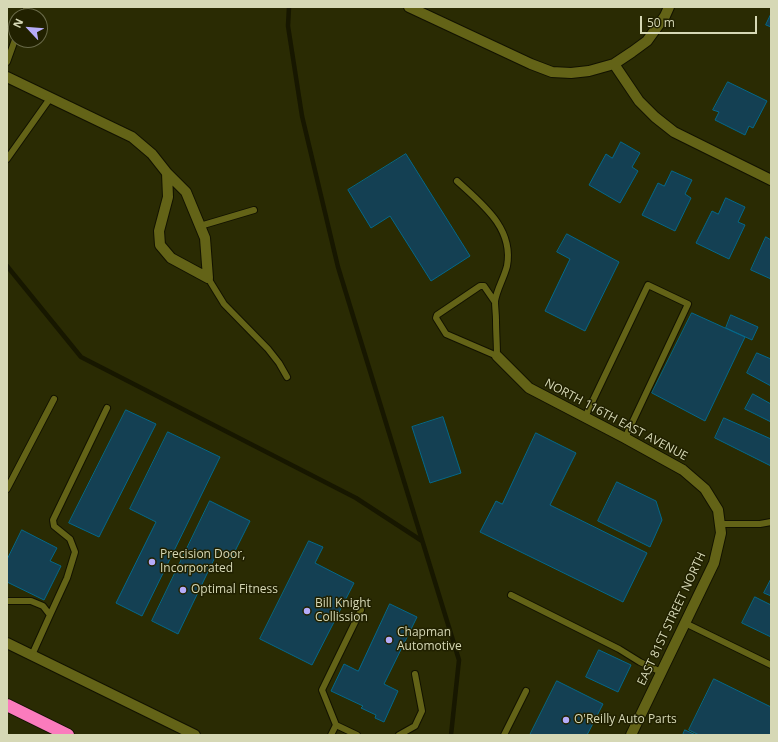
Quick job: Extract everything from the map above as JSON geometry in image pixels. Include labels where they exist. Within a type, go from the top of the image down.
[{"type":"highway","points":[[7,705],[68,735]]},
{"type":"street","points":[[409,7],[531,64],[552,72],[589,71],[614,64],[647,41],[665,16],[669,7]]},
{"type":"street","points":[[614,64],[639,101],[655,117],[674,132],[771,180]]},
{"type":"street","points":[[7,77],[132,137],[152,154],[167,173],[186,192],[205,238],[208,278]]},
{"type":"street","points":[[167,173],[168,196],[159,231],[160,245],[171,258],[208,278]]},
{"type":"street","name":"NORTH 116TH EAST AVENUE","points":[[497,356],[529,388],[683,470],[705,489],[718,510]]},
{"type":"street","name":"EAST 81ST STREET NORTH","points":[[630,735],[714,563],[721,533],[718,510]]},
{"type":"street","points":[[7,643],[195,735]]},
{"type":"lane","points":[[7,62],[12,48]]},
{"type":"lane","points":[[7,159],[51,97]]},
{"type":"lane","points":[[457,181],[497,220],[506,242],[507,266],[495,302],[497,356],[446,334],[436,318],[437,315],[480,286],[484,286],[495,302]]},
{"type":"lane","points":[[200,226],[254,210]]},
{"type":"lane","points":[[208,278],[224,304],[268,349],[279,363],[287,377]]},
{"type":"lane","points":[[585,417],[648,285],[688,304],[625,438]]},
{"type":"lane","points":[[7,489],[54,399]]},
{"type":"lane","points":[[32,655],[67,578],[75,552],[70,539],[54,526],[52,520],[107,408]]},
{"type":"lane","points":[[720,524],[760,524],[771,522]]},
{"type":"lane","points":[[511,595],[662,672]]},
{"type":"lane","points":[[7,601],[31,602],[43,606],[50,615]]},
{"type":"lane","points":[[357,735],[336,725],[322,690],[361,610]]},
{"type":"lane","points":[[685,623],[771,665]]},
{"type":"lane","points":[[399,735],[415,726],[422,711],[416,674]]},
{"type":"lane","points":[[504,735],[526,691]]},
{"type":"lane","points":[[331,735],[336,725]]},
{"type":"building","points":[[771,14],[771,27],[766,25]]},
{"type":"building","points":[[728,82],[767,101],[753,128],[749,126],[745,135],[715,120],[719,112],[713,110]]},
{"type":"building","points":[[621,142],[640,153],[632,167],[638,171],[620,203],[589,185],[606,154],[612,158]]},
{"type":"building","points":[[406,154],[470,256],[431,281],[390,216],[371,228],[348,190]]},
{"type":"building","points":[[672,171],[692,180],[685,194],[691,198],[675,231],[642,215],[658,183],[664,186]]},
{"type":"building","points":[[726,198],[745,207],[738,222],[745,225],[729,259],[696,243],[712,211],[718,214]]},
{"type":"building","points":[[567,234],[619,262],[585,331],[545,311],[570,259],[557,252]]},
{"type":"building","points":[[766,237],[771,240],[771,279],[751,270]]},
{"type":"building","points":[[692,313],[745,337],[705,421],[652,393]]},
{"type":"building","points":[[731,315],[758,327],[752,340],[726,328]]},
{"type":"building","points":[[757,353],[771,359],[771,386],[747,373]]},
{"type":"building","points":[[753,394],[771,404],[771,422],[745,409]]},
{"type":"building","points":[[126,410],[156,424],[99,537],[69,523]]},
{"type":"building","points":[[443,417],[461,473],[430,483],[412,427]]},
{"type":"building","points":[[724,418],[771,439],[771,466],[715,438]]},
{"type":"building","name":"Precision Door, Incorporated","points":[[168,432],[220,457],[142,616],[116,603],[156,522],[130,509]]},
{"type":"building","points":[[536,433],[576,453],[550,505],[647,553],[623,602],[480,532],[496,501],[502,504]]},
{"type":"building","points":[[617,482],[656,501],[662,520],[650,547],[598,521]]},
{"type":"building","name":"Optimal Fitness","points":[[210,501],[250,521],[231,559],[218,551],[178,634],[152,621]]},
{"type":"building","points":[[22,530],[57,548],[50,561],[61,566],[44,600],[7,582],[7,560]]},
{"type":"building","name":"Bill Knight Collission","points":[[309,541],[323,547],[315,563],[354,583],[312,665],[260,639]]},
{"type":"building","points":[[771,579],[771,596],[764,593]]},
{"type":"building","points":[[755,597],[771,605],[771,637],[742,623]]},
{"type":"building","name":"Chapman Automotive","points":[[390,604],[417,617],[384,684],[398,691],[384,722],[375,718],[376,715],[361,708],[363,706],[331,691],[344,664],[358,671]]},
{"type":"building","points":[[599,650],[631,665],[618,692],[586,677]]},
{"type":"building","points":[[714,679],[771,707],[771,735],[699,735],[689,730]]},
{"type":"building","name":"O'Reilly Auto Parts","points":[[557,681],[603,704],[587,735],[530,735]]},
{"type":"building","points":[[685,730],[696,735],[683,735]]},
{"type":"waterway","points":[[289,7],[288,26],[302,116],[338,267],[459,660],[451,735]]},
{"type":"waterway","points":[[7,266],[81,357],[356,498],[422,541]]},
{"type":"place","name":"Precision Door, Incorporated","points":[[152,562]]},
{"type":"place","name":"Optimal Fitness","points":[[183,590]]},
{"type":"place","name":"Bill Knight Collission","points":[[307,611]]},
{"type":"place","name":"Chapman Automotive","points":[[389,640]]},
{"type":"place","name":"O'Reilly Auto Parts","points":[[566,720]]}]
